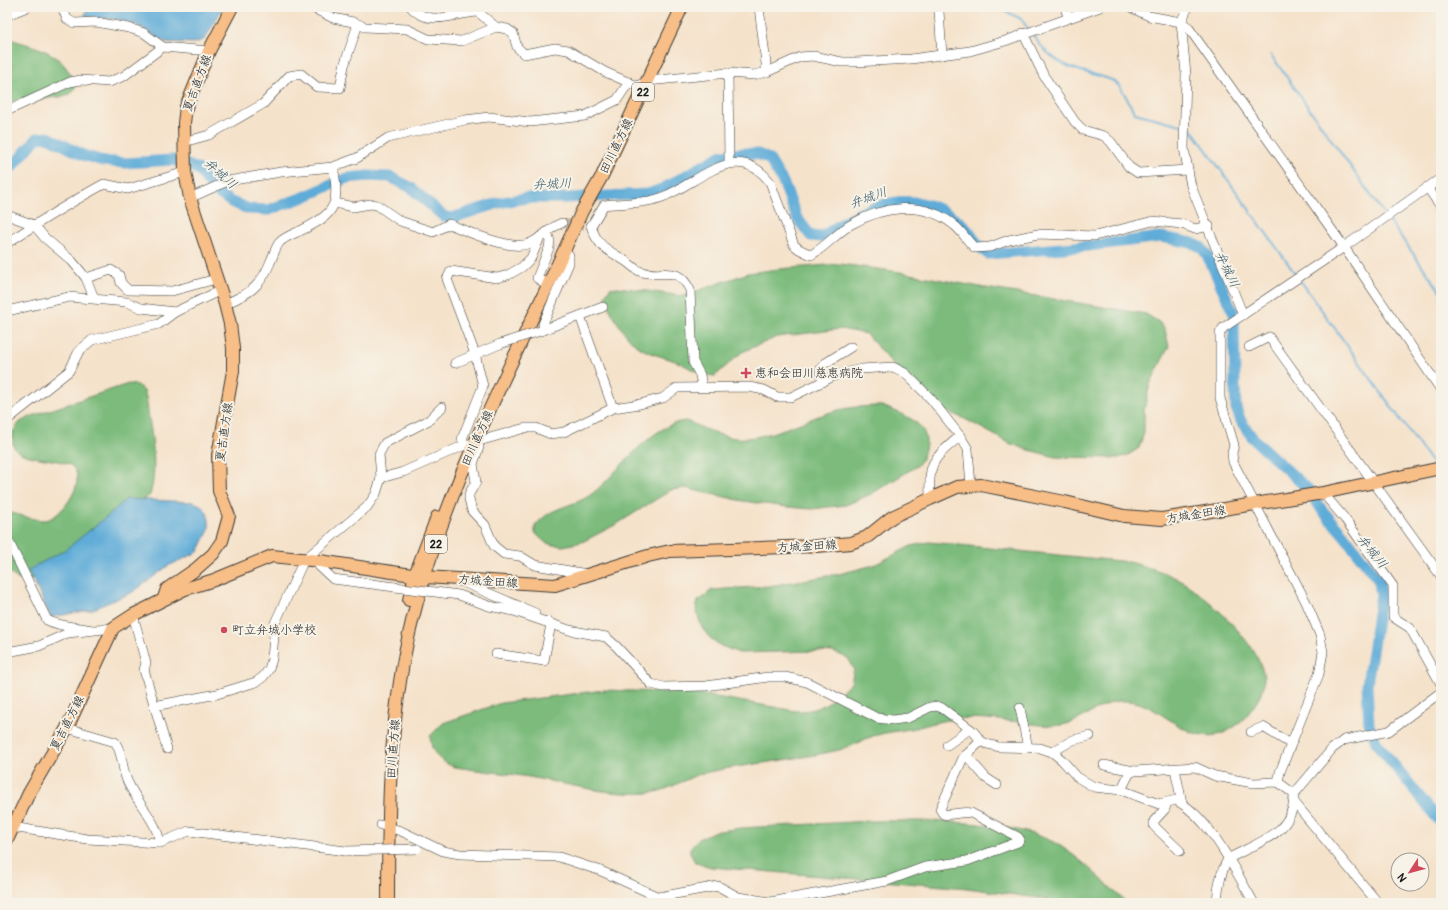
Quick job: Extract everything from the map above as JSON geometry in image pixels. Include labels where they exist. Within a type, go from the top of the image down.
[{"type":"main road","name":"夏吉直方線","points":[[7,840],[12,827],[67,728],[113,628],[164,598],[167,589],[196,569],[212,554],[222,541],[227,527],[229,516],[219,491],[218,455],[233,371],[234,348],[225,304],[219,291],[190,198],[184,172],[184,146],[186,107],[209,50],[232,7]]},
{"type":"main road","name":"田川直方線","points":[[382,903],[388,721],[393,679],[420,576],[474,442],[543,282],[599,174],[638,83],[674,7]]},
{"type":"main road","name":"田川直方線","points":[[638,83],[682,7]]},
{"type":"main road","name":"田川直方線","points":[[474,442],[565,250],[580,210]]},
{"type":"main road","name":"方城金田線","points":[[164,598],[272,556],[318,561],[420,576],[555,585],[648,556],[670,551],[817,546],[851,543],[867,537],[892,517],[957,487],[989,486],[1124,516],[1162,519],[1323,493],[1373,481],[1441,468]]},
{"type":"main road","name":"田川直方線","points":[[385,827],[388,903]]},
{"type":"street","points":[[7,15],[27,7]]},
{"type":"street","points":[[62,7],[67,19],[74,23],[96,22],[129,28],[144,33],[163,46],[209,50]]},
{"type":"street","points":[[311,7],[333,18],[365,27],[407,30],[428,39],[462,40],[496,27]]},
{"type":"street","points":[[411,7],[418,15],[430,19],[478,12]]},
{"type":"street","points":[[453,7],[464,7]]},
{"type":"street","points":[[467,7],[478,12],[496,27],[507,29],[513,33],[518,47],[524,54],[555,48],[568,50],[605,72],[638,83],[728,73],[754,75],[767,72],[800,57],[812,56],[842,62],[855,62],[911,59],[970,51],[1004,41],[1068,17],[1100,7]]},
{"type":"street","points":[[758,7],[767,72]]},
{"type":"street","points":[[936,7],[939,11],[942,55]]},
{"type":"street","points":[[1065,7],[1068,17]]},
{"type":"street","points":[[1130,7],[1148,16],[1181,22],[1188,27],[1344,247],[1441,390]]},
{"type":"street","points":[[1187,7],[1181,22],[1186,74],[1184,148],[1191,186],[1243,315]]},
{"type":"street","points":[[184,146],[209,135],[264,104],[289,76],[301,74],[317,87],[340,88],[344,66],[358,24]]},
{"type":"street","points":[[1023,33],[1044,76],[1075,122],[1083,130],[1108,139],[1129,167],[1138,173],[1188,170]]},
{"type":"street","points":[[7,111],[70,82],[82,80],[109,82],[124,76],[163,46]]},
{"type":"street","points":[[728,73],[729,157]]},
{"type":"street","points":[[190,198],[228,182],[281,172],[334,171],[388,138],[465,120],[489,117],[530,122],[584,116],[617,100],[638,83]]},
{"type":"street","points":[[729,157],[757,167],[765,175],[770,182],[794,245],[798,249],[811,255],[828,244],[850,226],[874,215],[896,208],[915,208],[936,214],[955,226],[975,248],[990,247],[1009,240],[1038,234],[1095,236],[1153,221],[1182,224],[1195,229],[1208,226]]},
{"type":"street","points":[[702,387],[700,375],[693,362],[690,290],[686,281],[681,276],[670,273],[641,272],[604,248],[594,237],[588,226],[604,205],[648,202],[665,196],[729,157]]},
{"type":"street","points":[[225,304],[247,294],[259,283],[265,275],[278,244],[326,215],[336,198],[334,171]]},
{"type":"street","points":[[7,243],[34,225],[104,184],[128,189],[184,172]]},
{"type":"street","points":[[1278,782],[1280,772],[1319,674],[1323,652],[1320,635],[1306,602],[1254,505],[1234,462],[1232,453],[1234,445],[1220,398],[1220,333],[1223,328],[1344,247],[1441,178]]},
{"type":"street","points":[[1427,187],[1441,207]]},
{"type":"street","points":[[336,198],[353,207],[371,204],[377,205],[400,221],[433,232],[449,224],[484,238],[521,247],[530,244],[562,223]]},
{"type":"street","points":[[7,215],[34,225],[45,238],[72,261],[86,278],[94,298]]},
{"type":"street","points":[[543,235],[550,241],[549,248],[538,278],[543,282]]},
{"type":"street","points":[[474,442],[462,439],[483,386],[475,354],[447,279],[448,274],[451,271],[497,278],[508,275],[522,267],[531,258],[543,235]]},
{"type":"street","points":[[542,330],[543,324],[569,263],[569,255],[565,250]]},
{"type":"street","points":[[86,278],[110,270],[119,275],[122,283],[128,290],[172,291],[216,279]]},
{"type":"street","points":[[7,420],[69,371],[79,351],[84,345],[92,340],[159,324],[175,312],[219,291]]},
{"type":"street","points":[[7,311],[69,297],[127,302],[141,308],[175,312]]},
{"type":"street","points":[[455,363],[500,344],[604,307]]},
{"type":"street","points":[[580,316],[613,408]]},
{"type":"street","points":[[1249,347],[1269,337],[1441,576]]},
{"type":"street","points":[[823,382],[820,370],[824,364],[851,347]]},
{"type":"street","points":[[381,478],[404,472],[474,442],[525,428],[536,428],[551,434],[564,432],[613,408],[640,404],[663,398],[677,388],[749,387],[764,390],[777,397],[791,397],[836,375],[861,369],[893,367],[905,373],[931,398],[960,436],[968,449],[971,486]]},
{"type":"street","points":[[154,706],[217,694],[256,682],[263,676],[269,669],[272,659],[275,622],[304,560],[367,507],[376,494],[381,478],[379,454],[385,443],[412,427],[429,420],[442,407]]},
{"type":"street","points":[[930,499],[929,474],[932,463],[960,436]]},
{"type":"street","points":[[474,442],[473,464],[476,482],[469,494],[469,499],[472,511],[485,525],[494,546],[504,554],[520,556],[535,565],[590,574]]},
{"type":"street","points":[[1323,493],[1345,518],[1393,586],[1393,617],[1410,628],[1441,684]]},
{"type":"street","points":[[7,538],[47,620],[57,625],[69,625],[92,630]]},
{"type":"street","points":[[318,561],[319,566],[333,579],[459,595],[489,606],[514,611],[569,630],[606,638],[617,646],[651,684],[664,687],[706,686],[768,677],[785,677],[807,682],[877,718],[893,720],[908,718],[930,707],[937,706],[942,708],[970,729],[981,741],[999,747],[1040,748],[1052,752],[1085,783],[1094,787],[1121,790],[1159,804],[1176,800],[1182,803],[1203,824],[1228,859],[1254,903]]},
{"type":"street","points":[[463,579],[465,584],[529,610],[551,624]]},
{"type":"street","points":[[133,615],[146,663],[144,670],[167,749]]},
{"type":"street","points":[[496,654],[544,660],[551,624]]},
{"type":"street","points":[[7,652],[39,646],[68,633],[113,628]]},
{"type":"street","points":[[1217,903],[1218,888],[1228,859],[1277,832],[1285,823],[1294,806],[1294,798],[1332,749],[1344,740],[1389,731],[1441,692]]},
{"type":"street","points":[[1020,708],[1028,748]]},
{"type":"street","points":[[1251,732],[1263,727],[1291,744]]},
{"type":"street","points":[[67,728],[115,742],[130,788],[159,834],[160,843]]},
{"type":"street","points":[[947,745],[970,729]]},
{"type":"street","points":[[1052,752],[1073,740],[1090,736]]},
{"type":"street","points":[[659,897],[718,886],[738,897],[770,902],[887,881],[924,867],[967,861],[1018,842],[1020,840],[1018,836],[971,813],[963,812],[948,815],[943,814],[940,809],[963,758],[981,741]]},
{"type":"street","points":[[966,755],[986,778],[997,785]]},
{"type":"street","points":[[1104,765],[1134,772],[1195,767],[1215,776],[1253,784],[1278,782],[1294,798],[1378,903]]},
{"type":"street","points":[[1175,769],[1182,803]]},
{"type":"street","points":[[1121,790],[1129,774],[1134,772]]},
{"type":"street","points":[[1167,802],[1165,809],[1154,821],[1154,826],[1180,851]]},
{"type":"street","points":[[12,827],[53,835],[87,839],[160,843],[189,831],[346,851],[417,849],[460,854],[560,857],[601,871],[672,903]]},
{"type":"street","points":[[385,827],[401,831],[443,851]]},
{"type":"green space","points":[[7,38],[40,49],[57,58],[64,65],[76,86],[70,94],[59,97],[7,102]]},
{"type":"green space","points":[[840,264],[900,272],[980,287],[1146,314],[1159,322],[1165,330],[1169,346],[1150,384],[1144,410],[1144,433],[1139,448],[1128,455],[1118,458],[1055,457],[1011,444],[965,419],[936,407],[926,401],[866,334],[841,329],[777,337],[742,352],[715,376],[703,374],[681,363],[650,352],[635,344],[626,335],[617,322],[609,308],[605,296],[610,288],[618,287],[683,296],[748,273]]},
{"type":"green space","points":[[128,384],[138,385],[144,391],[146,397],[154,459],[153,483],[150,495],[37,580],[19,580],[7,571],[7,512],[42,520],[52,517],[59,513],[71,498],[75,490],[77,473],[73,467],[68,464],[24,455],[13,445],[13,432],[20,422],[32,416]]},
{"type":"green space","points":[[882,406],[906,416],[920,426],[924,432],[926,440],[923,456],[917,466],[871,494],[846,505],[812,509],[787,507],[743,501],[685,488],[671,490],[617,524],[582,542],[563,546],[554,545],[546,543],[535,533],[535,526],[542,519],[556,510],[586,498],[593,493],[648,439],[673,424],[686,421],[722,435],[735,438],[746,438],[769,434],[846,408]]},
{"type":"green space","points":[[929,542],[1129,562],[1170,575],[1183,582],[1221,612],[1246,641],[1256,655],[1262,669],[1264,682],[1260,695],[1254,706],[1243,720],[1228,731],[1217,735],[1204,735],[1191,732],[1146,706],[1133,702],[1120,701],[1106,705],[1077,720],[1057,726],[964,718],[946,720],[915,728],[883,733],[839,750],[708,772],[700,774],[672,787],[649,793],[619,793],[589,789],[529,777],[455,767],[444,762],[434,752],[430,736],[443,723],[501,703],[604,690],[693,693],[796,711],[805,711],[820,707],[833,699],[851,683],[854,669],[848,658],[833,652],[820,651],[739,653],[721,646],[710,638],[702,628],[696,610],[698,601],[712,590],[769,586],[839,574],[874,565],[911,546]]},
{"type":"green space","points":[[870,821],[969,823],[1021,831],[1043,838],[1062,847],[1079,860],[1127,903],[1054,903],[1045,899],[967,888],[711,867],[695,862],[690,853],[690,848],[698,839],[713,832],[740,828]]},
{"type":"water","points":[[88,7],[223,7],[205,39],[195,43],[165,42],[137,25],[114,19],[86,17],[85,14]]},
{"type":"water","points":[[126,499],[194,502],[202,506],[207,513],[209,530],[198,552],[168,566],[133,592],[91,610],[51,617],[28,570],[65,550],[109,515]]},
{"type":"waterway","points":[[998,7],[1021,19],[1029,30]]},
{"type":"waterway","points":[[1033,35],[1045,50],[1058,61],[1073,68],[1107,78],[1115,82],[1124,93],[1135,113],[1181,125]]},
{"type":"waterway","points":[[1271,55],[1385,215]]},
{"type":"waterway","points":[[1187,128],[1192,130],[1297,276]]},
{"type":"waterway","name":"弁城川","points":[[7,173],[37,138],[48,137],[83,155],[103,161],[124,163],[173,160],[198,169],[214,190],[231,202],[249,209],[268,210],[304,197],[347,178],[368,176],[390,177],[410,187],[443,216],[452,218],[498,203],[526,198],[567,198],[648,194],[662,189],[722,155],[744,153],[758,154],[769,159],[783,182],[797,218],[811,236],[822,237],[839,225],[874,207],[892,203],[910,202],[928,205],[946,213],[964,226],[978,245],[988,254],[1088,246],[1161,237],[1192,243],[1201,247],[1207,255],[1234,314],[1236,408],[1241,421],[1252,437],[1309,490],[1322,510],[1344,535],[1379,581],[1381,595],[1367,684],[1369,725],[1377,744],[1441,823]]},
{"type":"waterway","points":[[1388,219],[1441,292]]},
{"type":"waterway","points":[[1300,280],[1434,466]]},
{"type":"waterway","points":[[1439,473],[1441,477]]},
{"type":"tunnel","points":[[562,223],[586,226]]},
{"type":"place","name":"恵和会田川慈恵病院","points":[[746,373]]},
{"type":"place","name":"町立弁城小学校","points":[[224,630]]}]
